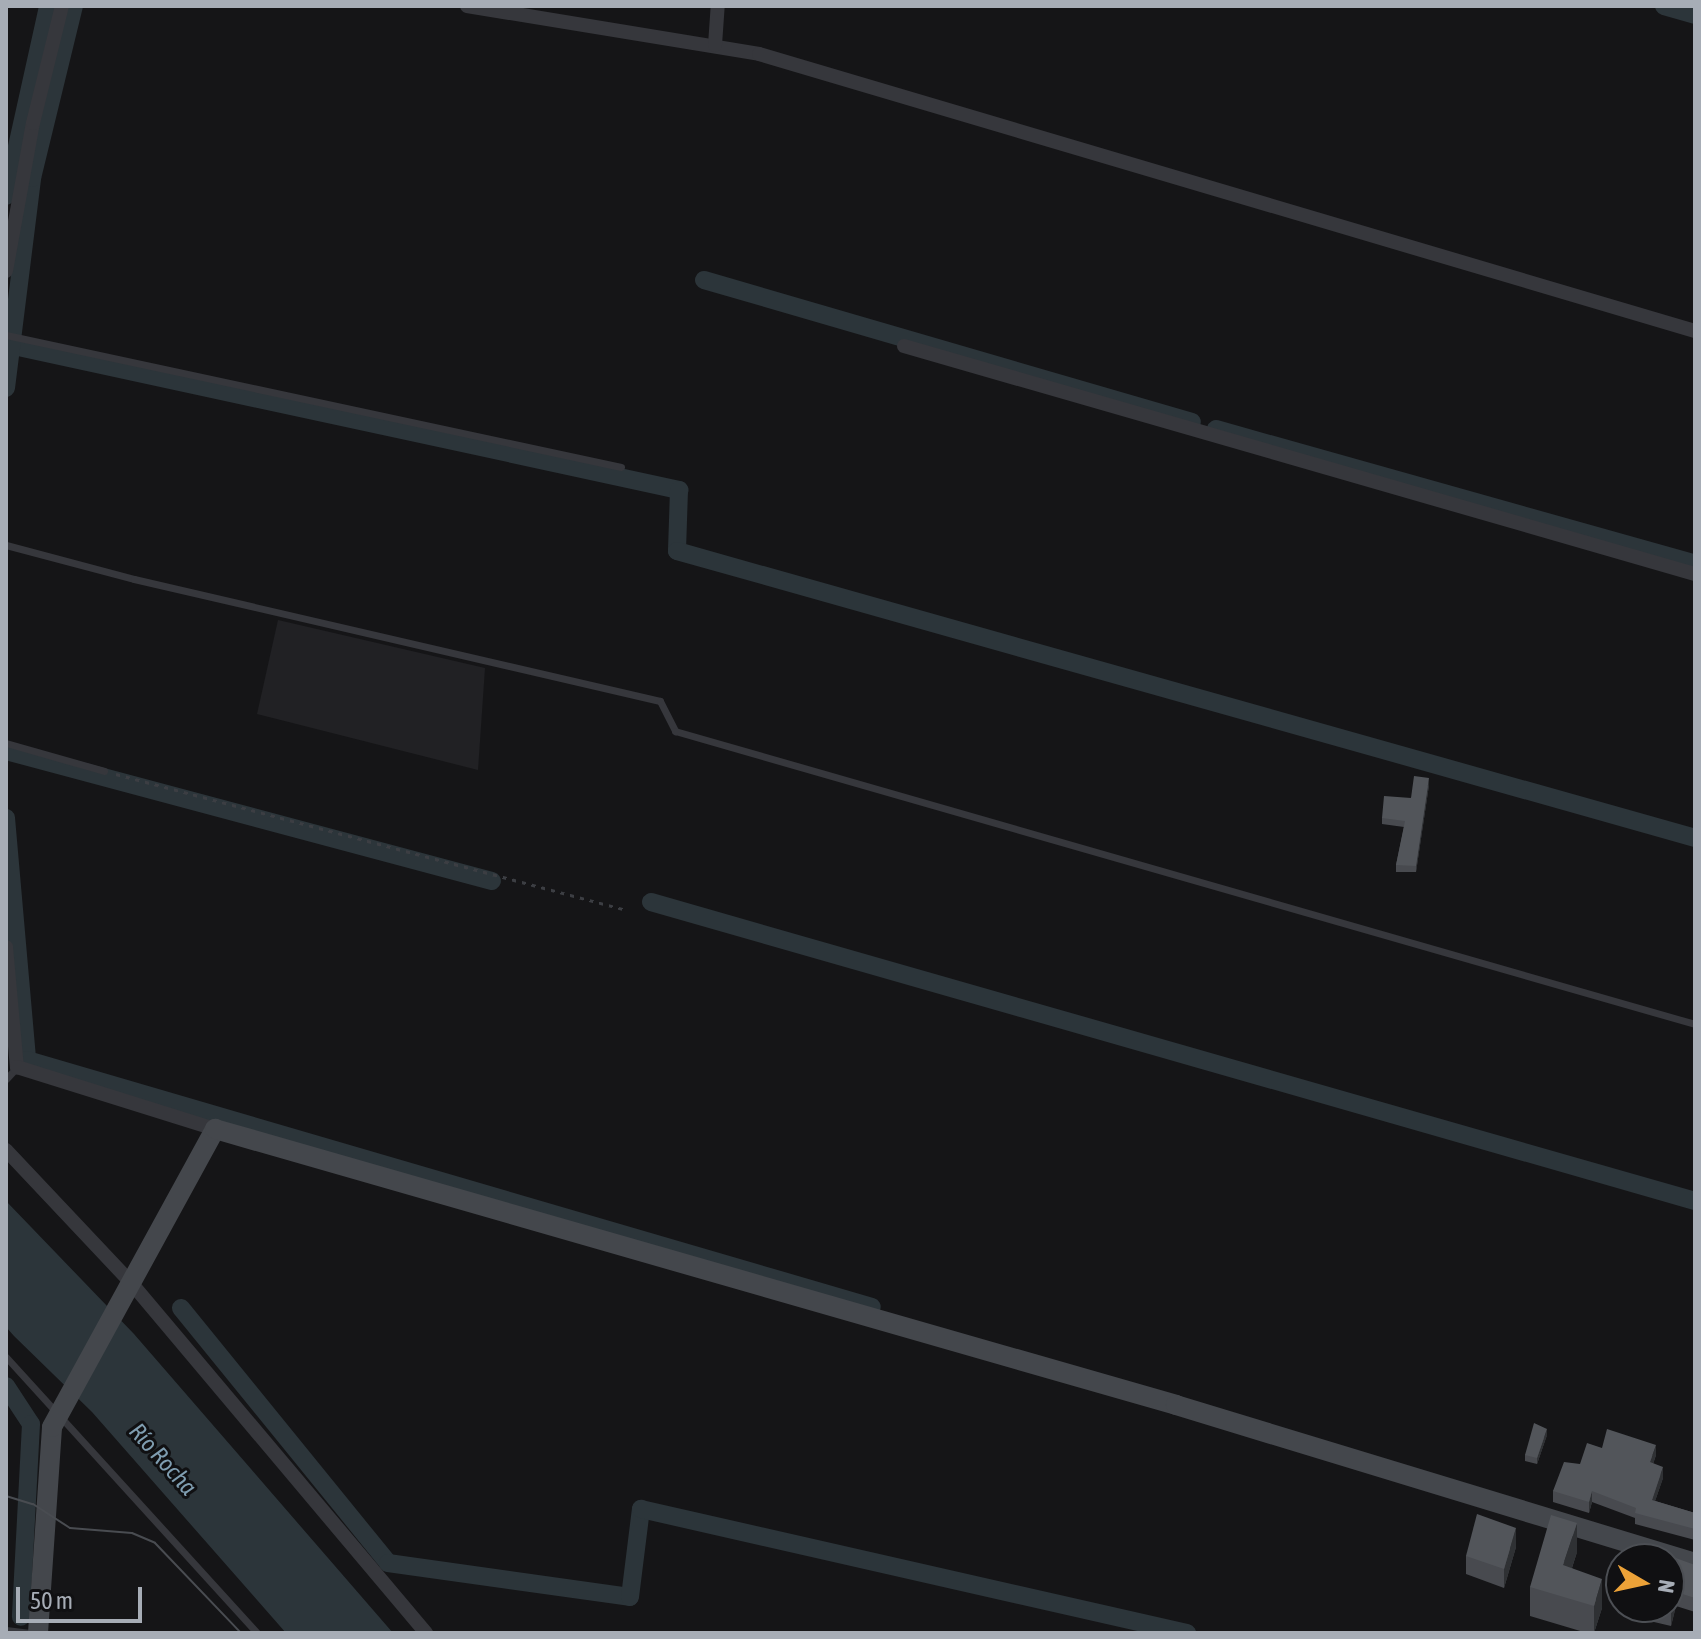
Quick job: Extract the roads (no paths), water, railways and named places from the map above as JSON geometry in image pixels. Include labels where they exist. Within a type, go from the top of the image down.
[{"type":"street","points":[[6,271],[8,245],[62,6]]},
{"type":"street","points":[[467,6],[715,45],[1200,181],[1695,331]]},
{"type":"street","points":[[715,45],[718,6]]},
{"type":"street","points":[[904,346],[1695,574]]},
{"type":"street","points":[[6,947],[17,1067],[215,1129],[1176,1405],[1695,1563]]},
{"type":"street","points":[[38,1633],[52,1427],[61,1405],[130,1290],[215,1129]]},
{"type":"street","points":[[6,1150],[426,1633]]},
{"type":"lane","points":[[6,335],[621,467]]},
{"type":"lane","points":[[6,545],[225,601],[660,701],[675,731],[1695,1024]]},
{"type":"lane","points":[[6,743],[104,771]]},
{"type":"lane","points":[[6,1079],[17,1067]]},
{"type":"lane","points":[[6,1357],[61,1405],[257,1633]]},
{"type":"lane","points":[[6,1630],[30,1633]]},
{"type":"water","name":"Río Rocha","points":[[6,1201],[134,1334],[393,1633],[286,1633],[92,1412],[14,1336],[6,1327]]},
{"type":"waterway","points":[[6,196],[48,6]]},
{"type":"waterway","points":[[6,388],[32,178],[74,6]]},
{"type":"waterway","points":[[1664,6],[1695,15]]},
{"type":"waterway","points":[[704,280],[1192,422]]},
{"type":"waterway","points":[[9,345],[679,490],[677,551],[1695,838]]},
{"type":"waterway","points":[[1216,429],[1695,564]]},
{"type":"waterway","points":[[6,751],[492,881]]},
{"type":"waterway","points":[[6,818],[27,1060],[872,1307]]},
{"type":"waterway","points":[[651,902],[1695,1201]]},
{"type":"waterway","points":[[181,1308],[388,1563],[630,1597],[641,1509],[1187,1633]]},
{"type":"waterway","points":[[6,1386],[31,1424],[21,1617]]},
{"type":"tram line","points":[[6,1496],[33,1504],[70,1528],[132,1533],[155,1543],[241,1633]]}]
